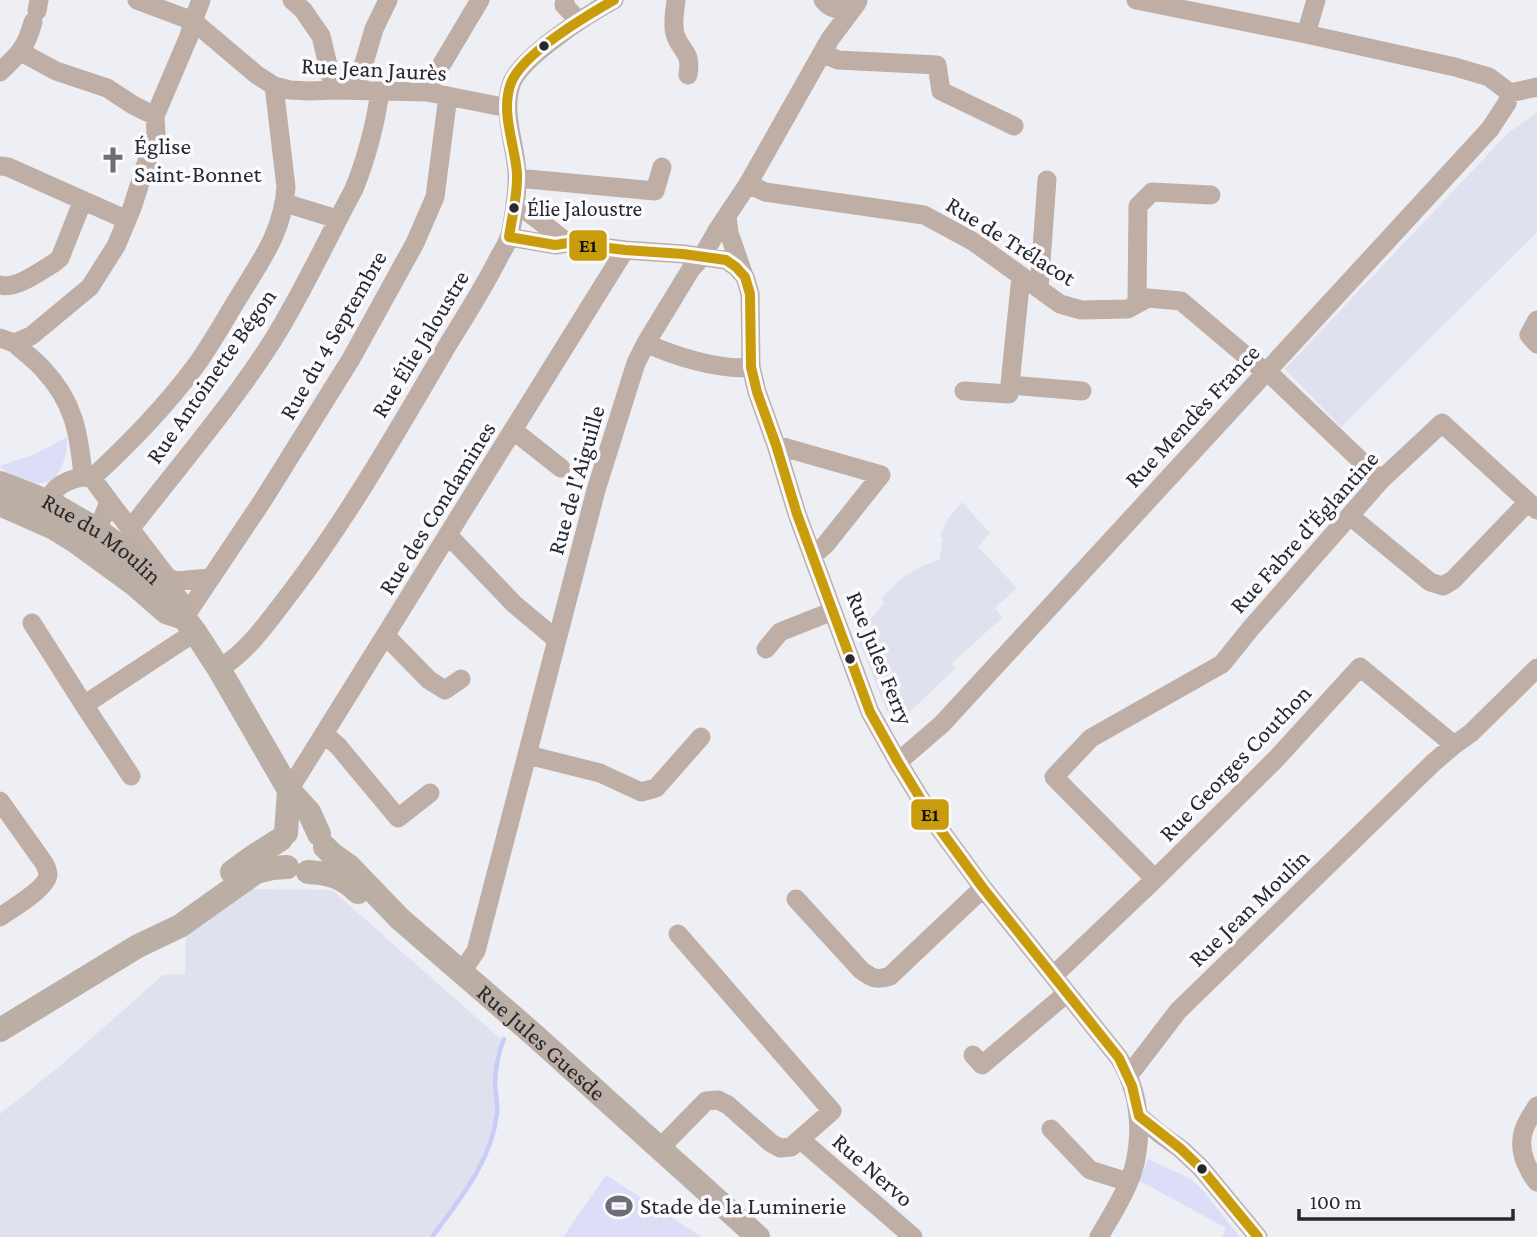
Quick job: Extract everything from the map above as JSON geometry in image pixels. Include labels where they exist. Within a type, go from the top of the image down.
[{"type":"main road","name":"Rue du Moulin","points":[[0,483],[49,502],[166,612],[190,625]]},
{"type":"main road","name":"Rue du Moulin","points":[[0,504],[54,528],[85,535],[131,555],[160,582],[178,601],[289,790],[309,812],[322,840]]},
{"type":"main road","points":[[289,790],[284,836],[279,847],[282,862],[298,869]]},
{"type":"main road","points":[[0,1030],[138,946],[180,926],[256,872],[316,868],[325,855],[322,840],[314,829],[299,826],[292,829],[188,905],[138,946]]},
{"type":"main road","name":"Rue Jules Guesde","points":[[322,840],[332,854],[349,866],[393,913],[533,1034],[758,1237]]},
{"type":"main road","name":"Rue Jules Guesde","points":[[298,869],[340,877],[354,888],[392,928],[526,1042],[739,1237]]},
{"type":"street","name":"Rue Jean Jaurès","points":[[137,0],[192,21],[274,86],[290,90],[427,92],[508,108]]},
{"type":"street","points":[[7,340],[31,336],[90,287],[116,246],[156,133],[155,116],[189,37],[201,0]]},
{"type":"street","points":[[292,0],[303,10],[321,36],[334,89]]},
{"type":"street","points":[[356,90],[374,29],[388,0]]},
{"type":"street","points":[[427,92],[480,0]]},
{"type":"street","name":"Rue Élie Jaloustre","points":[[219,669],[248,648],[319,555],[386,449],[492,271],[509,237],[517,178],[508,108],[511,83],[520,69],[536,54],[579,21],[614,0]]},
{"type":"street","points":[[676,0],[675,34],[690,62],[688,75]]},
{"type":"street","points":[[1136,0],[1455,67],[1489,77],[1510,93],[1537,88]]},
{"type":"street","points":[[1306,34],[1316,0]]},
{"type":"street","points":[[825,2],[832,8],[842,10],[858,1]]},
{"type":"street","name":"Rue de l'Aiguille","points":[[461,973],[476,951],[596,490],[636,363],[691,269],[702,257],[748,184],[826,46],[858,1]]},
{"type":"street","points":[[561,2],[579,21]]},
{"type":"street","points":[[825,2],[826,46],[838,60],[937,65],[941,91],[1014,126]]},
{"type":"street","points":[[0,72],[21,52],[28,40],[36,11]]},
{"type":"street","points":[[21,52],[55,71],[107,89],[155,116]]},
{"type":"street","points":[[54,528],[49,502],[59,487],[73,479],[88,477],[125,447],[195,366],[277,231],[285,203],[286,187],[274,86]]},
{"type":"street","name":"Rue Antoinette Bégon","points":[[131,528],[235,394],[295,302],[360,175],[380,91]]},
{"type":"street","name":"Rue Mendès France","points":[[898,762],[942,724],[1490,129],[1507,103],[1510,93]]},
{"type":"street","name":"Rue du 4 Septembre","points":[[190,625],[210,578],[263,500],[351,359],[415,243],[435,197],[448,96]]},
{"type":"street","points":[[4,166],[127,220]]},
{"type":"street","points":[[517,178],[655,191],[662,167]]},
{"type":"street","points":[[1039,289],[1047,180]]},
{"type":"street","name":"Rue de Trélacot","points":[[748,184],[765,192],[924,215],[974,242],[1060,304],[1081,310],[1128,309],[1147,298],[1181,302],[1266,372],[1381,480]]},
{"type":"street","points":[[1137,304],[1138,206],[1152,192],[1211,194]]},
{"type":"street","points":[[0,285],[5,287],[16,284],[60,258],[83,200]]},
{"type":"street","points":[[515,202],[568,243]]},
{"type":"street","points":[[285,203],[337,219]]},
{"type":"street","name":"Rue Jules Ferry","points":[[727,216],[729,233],[750,294],[751,367],[757,392],[797,513],[870,712],[936,824],[983,888],[1119,1058],[1129,1075]]},
{"type":"street","points":[[509,237],[555,245],[568,243],[726,260],[745,277]]},
{"type":"street","name":"Rue des Condamines","points":[[289,790],[625,250]]},
{"type":"street","points":[[964,391],[1009,394],[1021,276]]},
{"type":"street","points":[[1537,320],[1529,334],[1537,344]]},
{"type":"street","points":[[7,340],[41,366],[66,399],[74,418],[88,477],[168,578],[176,581],[210,578]]},
{"type":"street","points":[[646,343],[663,351],[723,367],[751,367]]},
{"type":"street","points":[[1010,385],[1082,391]]},
{"type":"street","name":"Rue Fabre d'Églantine","points":[[1155,879],[1054,777],[1091,738],[1222,664],[1381,480],[1442,423],[1533,506]]},
{"type":"street","points":[[514,431],[561,468]]},
{"type":"street","points":[[776,445],[881,475],[813,556]]},
{"type":"street","points":[[85,535],[103,516],[109,501]]},
{"type":"street","points":[[1350,516],[1430,582],[1443,586],[1453,580],[1533,506]]},
{"type":"street","points":[[131,528],[131,555]]},
{"type":"street","points":[[449,536],[514,604],[557,640]]},
{"type":"street","points":[[766,649],[780,632],[833,611]]},
{"type":"street","points":[[32,623],[131,776]]},
{"type":"street","points":[[84,705],[190,625]]},
{"type":"street","points":[[386,636],[429,680],[445,690],[461,679]]},
{"type":"street","name":"Rue Georges Couthon","points":[[1054,975],[1276,759],[1360,667],[1454,745]]},
{"type":"street","name":"Rue Jean Moulin","points":[[1129,1075],[1178,1012],[1423,772],[1471,733],[1537,668]]},
{"type":"street","points":[[324,734],[338,746],[398,818],[430,793]]},
{"type":"street","points":[[528,755],[600,773],[641,792],[656,788],[701,737]]},
{"type":"street","points":[[0,801],[44,863],[48,873],[40,888],[0,916]]},
{"type":"street","points":[[796,899],[861,970],[870,977],[880,979],[890,975],[983,888]]},
{"type":"street","points":[[660,1148],[706,1101],[718,1100],[728,1105],[780,1148],[791,1147],[801,1140],[832,1111],[678,934]]},
{"type":"street","points":[[973,1055],[982,1065],[1067,993]]},
{"type":"street","points":[[1099,1237],[1135,1164],[1139,1116],[1129,1075]]},
{"type":"street","points":[[1537,1107],[1525,1127],[1520,1147],[1532,1177],[1537,1182]]},
{"type":"street","points":[[1139,1116],[1201,1168],[1258,1237]]},
{"type":"street","points":[[1051,1129],[1090,1170],[1128,1182]]},
{"type":"street","name":"Rue Nervo","points":[[801,1140],[913,1237]]},
{"type":"shaded area","points":[[1537,112],[1537,232],[1341,427],[1285,369],[1507,134]]},
{"type":"shaded area","points":[[67,437],[64,460],[53,481],[30,485],[15,479],[0,467],[35,454]]},
{"type":"shaded area","points":[[962,502],[990,533],[978,547],[1017,588],[995,608],[1002,618],[951,664],[955,669],[902,719],[898,718],[889,714],[886,709],[856,634],[885,603],[881,598],[900,580],[918,568],[939,560],[943,538],[940,537],[941,534],[949,517]]},
{"type":"shaded area","points":[[245,889],[332,890],[503,1041],[496,1063],[497,1113],[488,1151],[467,1189],[432,1237],[0,1237],[0,1114],[60,1066],[163,975],[185,974],[186,931]]},
{"type":"shaded area","points":[[1148,1159],[1191,1179],[1240,1237],[1222,1237],[1226,1228],[1139,1181]]},
{"type":"shaded area","name":"Stade de la Luminerie","points":[[606,1175],[702,1237],[563,1237]]},
{"type":"waterway","points":[[432,1237],[473,1179],[489,1147],[497,1113],[496,1068],[504,1039]]},
{"type":"transit line","name":"E1","points":[[614,0],[572,25],[541,48],[518,71],[511,83],[507,105],[517,181],[509,237],[555,245],[568,243],[726,260],[745,277],[750,294],[751,367],[757,392],[797,514],[870,712],[936,824],[983,888],[1119,1058],[1132,1086],[1139,1116]]},
{"type":"transit line","name":"E1","points":[[1139,1116],[1201,1168],[1258,1237]]},
{"type":"place","name":"Église Saint-Bonnet","points":[[113,160]]},
{"type":"place","name":"Élie Jaloustre","points":[[514,208]]},
{"type":"place","name":"Stade de la Luminerie","points":[[619,1206]]}]
